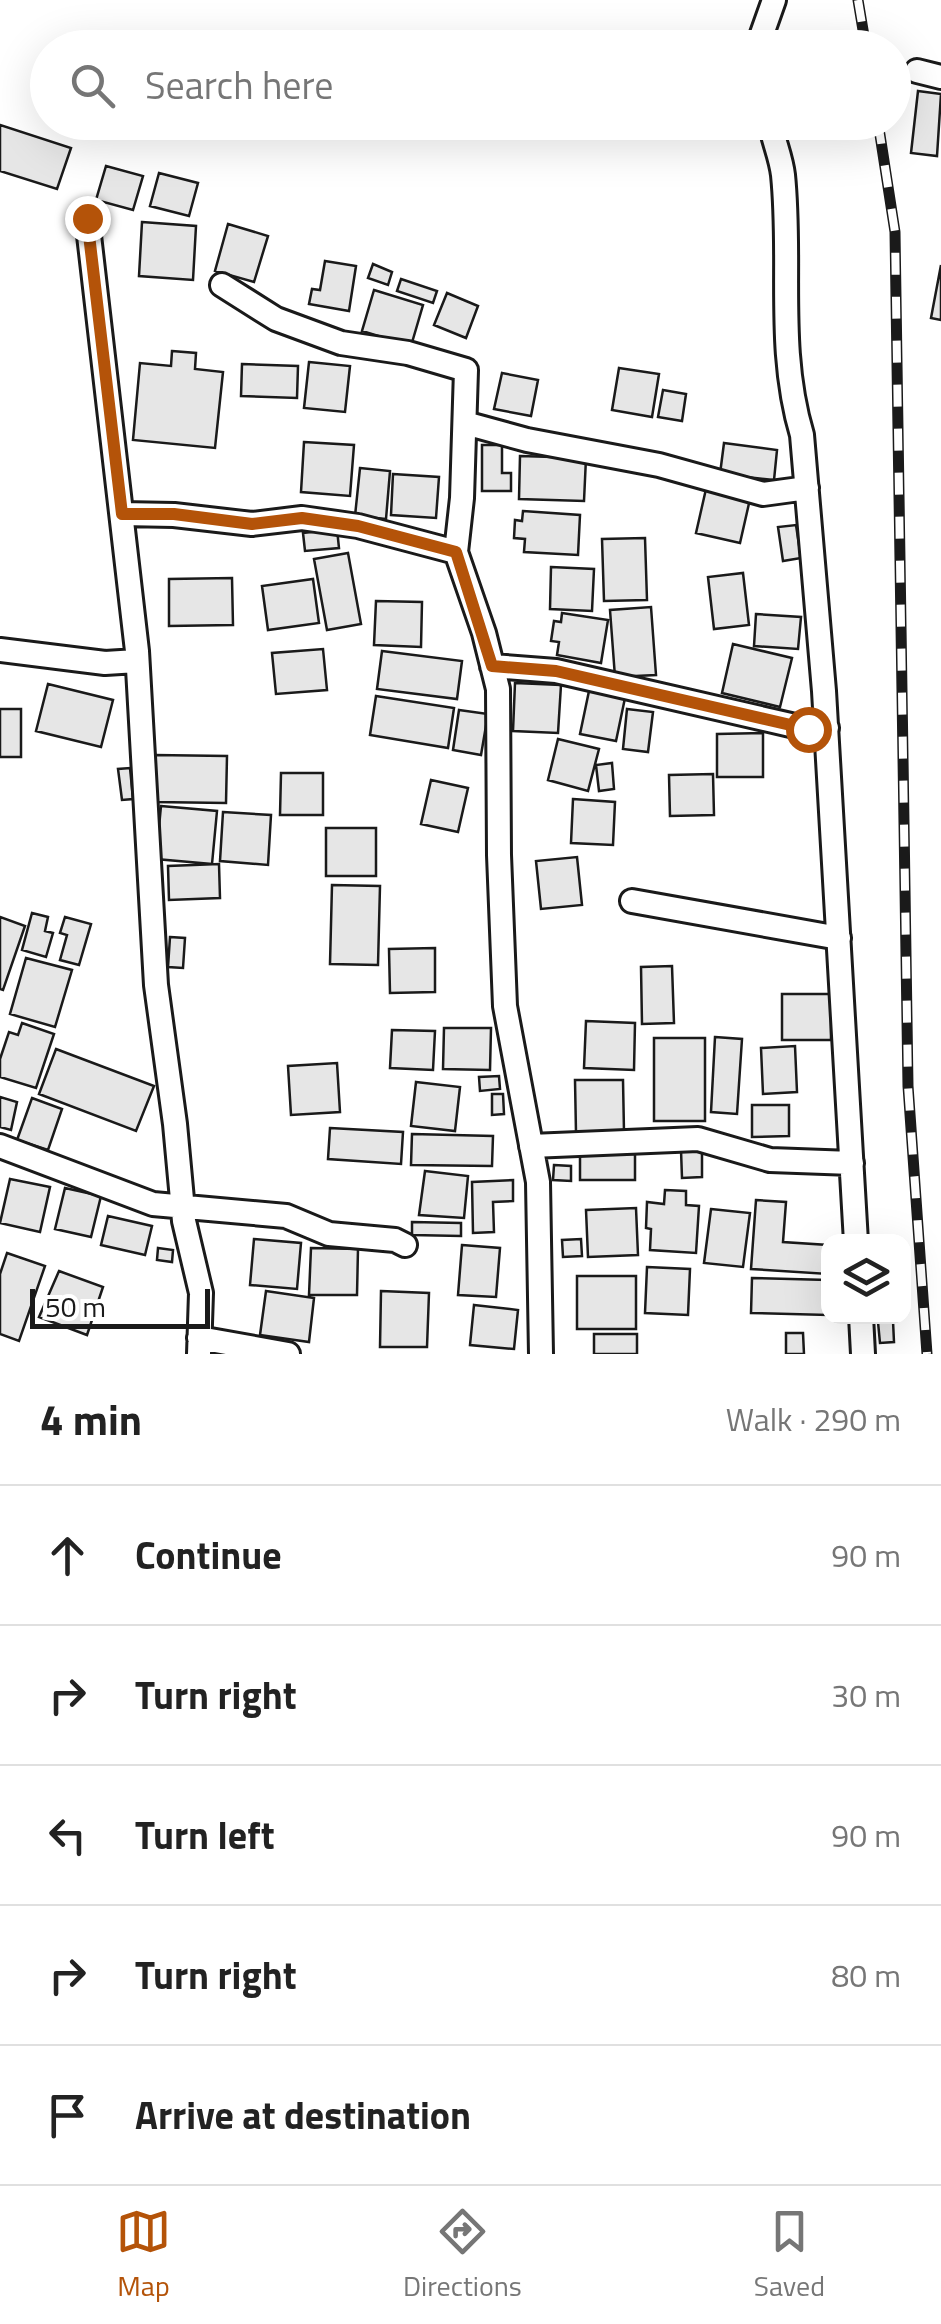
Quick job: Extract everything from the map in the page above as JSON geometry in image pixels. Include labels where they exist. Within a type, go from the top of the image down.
[{"type":"street","points":[[763,30],[774,0]]},
{"type":"street","points":[[917,71],[941,77]]},
{"type":"street","points":[[775,140],[783,171],[784,316],[792,401],[802,435],[827,728],[856,1234]]},
{"type":"street","points":[[87,218],[137,660],[156,985],[182,1206],[201,1293],[199,1346],[288,1354]]},
{"type":"street","points":[[222,285],[276,319],[341,343],[408,353],[466,370],[462,498],[456,552],[492,666],[499,707],[505,1006],[538,1182],[542,1354]]},
{"type":"street","points":[[465,423],[528,440],[658,465],[762,494],[807,488]]},
{"type":"street","points":[[122,514],[174,514],[252,524],[302,518],[358,526],[456,552]]},
{"type":"street","points":[[0,650],[106,664],[137,660]]},
{"type":"street","points":[[492,666],[556,671],[808,729],[827,728]]},
{"type":"street","points":[[632,901],[839,938]]},
{"type":"street","points":[[532,1146],[698,1139],[770,1160],[852,1163]]},
{"type":"street","points":[[0,1146],[153,1204],[286,1216],[330,1234],[395,1240],[405,1245]]},
{"type":"street","points":[[861,1324],[863,1354]]},
{"type":"building","points":[[918,91],[941,94],[937,156],[911,153]]},
{"type":"building","points":[[0,125],[30,135],[30,140],[46,140],[71,148],[57,189],[0,171]]},
{"type":"building","points":[[106,166],[143,176],[133,210],[96,200]]},
{"type":"building","points":[[159,173],[198,183],[189,216],[150,206]]},
{"type":"building","points":[[142,222],[196,226],[193,280],[139,276]]},
{"type":"building","points":[[228,224],[268,236],[254,282],[215,271]]},
{"type":"building","points":[[325,261],[356,266],[349,311],[309,304],[312,289],[320,290]]},
{"type":"building","points":[[373,264],[392,272],[388,285],[368,278]]},
{"type":"building","points":[[941,265],[941,320],[931,318]]},
{"type":"building","points":[[401,279],[437,291],[433,303],[397,291]]},
{"type":"building","points":[[374,290],[423,305],[411,346],[362,331]]},
{"type":"building","points":[[447,293],[478,306],[466,338],[434,325]]},
{"type":"building","points":[[172,351],[196,353],[195,369],[223,372],[215,448],[133,440],[140,363],[171,366]]},
{"type":"building","points":[[309,362],[350,366],[345,412],[304,408]]},
{"type":"building","points":[[242,364],[298,366],[297,398],[241,396]]},
{"type":"building","points":[[619,368],[659,374],[652,417],[612,410]]},
{"type":"building","points":[[502,373],[538,380],[531,416],[494,409]]},
{"type":"building","points":[[663,390],[686,394],[682,421],[658,417]]},
{"type":"building","points":[[304,442],[354,445],[350,496],[301,492]]},
{"type":"building","points":[[724,443],[777,450],[774,480],[720,474]]},
{"type":"building","points":[[482,445],[502,445],[502,473],[511,473],[511,491],[482,491]]},
{"type":"building","points":[[520,456],[586,458],[584,501],[519,499]]},
{"type":"building","points":[[360,468],[390,471],[386,519],[355,516]]},
{"type":"building","points":[[393,474],[439,477],[436,518],[391,515]]},
{"type":"building","points":[[706,489],[750,499],[740,543],[696,533]]},
{"type":"building","points":[[523,511],[580,515],[578,555],[524,552],[525,539],[514,538],[515,520],[522,521]]},
{"type":"building","points":[[796,525],[801,558],[783,561],[778,527]]},
{"type":"building","points":[[337,529],[339,548],[305,551],[303,533]]},
{"type":"building","points":[[645,538],[647,600],[604,601],[602,539]]},
{"type":"building","points":[[348,553],[361,624],[327,630],[314,559]]},
{"type":"building","points":[[551,567],[594,569],[592,611],[550,609]]},
{"type":"building","points":[[743,573],[749,625],[714,629],[708,577]]},
{"type":"building","points":[[232,578],[233,625],[169,626],[169,579]]},
{"type":"building","points":[[313,579],[319,623],[268,630],[262,586]]},
{"type":"building","points":[[376,601],[422,602],[421,647],[374,645]]},
{"type":"building","points":[[651,607],[656,675],[615,677],[610,610]]},
{"type":"building","points":[[562,613],[608,620],[601,663],[557,655],[559,642],[551,641],[554,621],[561,622]]},
{"type":"building","points":[[756,614],[801,617],[798,649],[754,646]]},
{"type":"building","points":[[733,644],[792,658],[780,707],[722,693]]},
{"type":"building","points":[[323,649],[327,690],[276,694],[272,653]]},
{"type":"building","points":[[382,651],[462,661],[457,699],[377,689]]},
{"type":"building","points":[[515,683],[561,685],[558,733],[513,731]]},
{"type":"building","points":[[48,684],[113,700],[101,747],[36,731]]},
{"type":"building","points":[[589,691],[625,698],[616,741],[580,734]]},
{"type":"building","points":[[376,696],[454,708],[448,748],[370,735]]},
{"type":"building","points":[[0,709],[21,709],[21,757],[0,757]]},
{"type":"building","points":[[627,709],[653,712],[648,752],[623,749]]},
{"type":"building","points":[[459,710],[488,714],[481,755],[453,750]]},
{"type":"building","points":[[763,733],[763,777],[717,777],[717,734]]},
{"type":"building","points":[[558,739],[599,749],[588,791],[548,780]]},
{"type":"building","points":[[154,755],[227,756],[226,803],[154,802]]},
{"type":"building","points":[[612,763],[614,789],[599,791],[596,765]]},
{"type":"building","points":[[130,768],[133,799],[122,800],[118,769]]},
{"type":"building","points":[[281,773],[323,773],[323,815],[280,815]]},
{"type":"building","points":[[713,774],[714,815],[670,816],[669,775]]},
{"type":"building","points":[[431,780],[468,788],[458,832],[421,824]]},
{"type":"building","points":[[573,799],[615,802],[613,845],[571,843]]},
{"type":"building","points":[[161,806],[217,811],[212,864],[156,859]]},
{"type":"building","points":[[223,812],[271,815],[268,865],[220,861]]},
{"type":"building","points":[[326,828],[376,828],[376,876],[326,876]]},
{"type":"building","points":[[577,857],[582,905],[541,909],[536,861]]},
{"type":"building","points":[[219,864],[220,898],[169,900],[168,866]]},
{"type":"building","points":[[332,885],[380,886],[378,965],[330,964]]},
{"type":"building","points":[[32,913],[48,917],[45,931],[53,933],[46,957],[22,950]]},
{"type":"building","points":[[0,917],[25,926],[3,990],[0,989]]},
{"type":"building","points":[[65,917],[91,924],[79,965],[60,960],[67,935],[60,933]]},
{"type":"building","points":[[170,937],[185,938],[183,968],[168,967]]},
{"type":"building","points":[[435,948],[435,992],[390,993],[389,949]]},
{"type":"building","points":[[26,958],[72,970],[55,1027],[10,1014]]},
{"type":"building","points":[[672,966],[674,1023],[642,1024],[641,967]]},
{"type":"building","points":[[782,994],[831,994],[831,1040],[782,1040]]},
{"type":"building","points":[[586,1021],[635,1023],[634,1070],[584,1068]]},
{"type":"building","points":[[22,1023],[54,1034],[36,1088],[0,1077],[0,1059],[9,1032],[18,1035]]},
{"type":"building","points":[[444,1028],[491,1028],[490,1070],[443,1069]]},
{"type":"building","points":[[392,1030],[435,1031],[433,1070],[390,1068]]},
{"type":"building","points":[[715,1037],[742,1039],[737,1114],[711,1112]]},
{"type":"building","points":[[654,1038],[705,1038],[705,1121],[654,1121]]},
{"type":"building","points":[[795,1046],[797,1092],[763,1094],[761,1048]]},
{"type":"building","points":[[56,1049],[154,1086],[136,1131],[39,1094]]},
{"type":"building","points":[[337,1063],[340,1112],[291,1115],[288,1066]]},
{"type":"building","points":[[499,1076],[500,1089],[480,1091],[479,1077]]},
{"type":"building","points":[[575,1080],[623,1080],[624,1132],[576,1133]]},
{"type":"building","points":[[416,1082],[460,1087],[455,1131],[411,1126]]},
{"type":"building","points":[[492,1094],[503,1094],[504,1114],[492,1115]]},
{"type":"building","points":[[0,1097],[17,1102],[11,1130],[0,1127]]},
{"type":"building","points":[[32,1098],[62,1109],[48,1150],[17,1140]]},
{"type":"building","points":[[752,1105],[789,1105],[789,1136],[752,1137]]},
{"type":"building","points":[[330,1128],[403,1132],[401,1164],[328,1159]]},
{"type":"building","points":[[412,1134],[493,1136],[492,1166],[411,1165]]},
{"type":"building","points":[[702,1149],[702,1177],[682,1178],[681,1150]]},
{"type":"building","points":[[580,1153],[635,1154],[635,1180],[580,1180]]},
{"type":"building","points":[[554,1165],[571,1166],[571,1181],[553,1180]]},
{"type":"building","points":[[425,1171],[468,1176],[464,1218],[419,1215]]},
{"type":"building","points":[[10,1179],[50,1187],[40,1232],[0,1223]]},
{"type":"building","points":[[513,1180],[513,1201],[493,1202],[494,1232],[473,1233],[472,1182]]},
{"type":"building","points":[[65,1188],[101,1196],[91,1237],[55,1229]]},
{"type":"building","points":[[665,1190],[686,1191],[686,1205],[699,1206],[696,1253],[650,1250],[647,1202],[664,1204]]},
{"type":"building","points":[[756,1200],[786,1202],[783,1242],[821,1245],[821,1274],[751,1269]]},
{"type":"building","points":[[636,1208],[638,1255],[588,1257],[586,1210]]},
{"type":"building","points":[[711,1209],[750,1213],[743,1267],[704,1263]]},
{"type":"building","points":[[108,1216],[152,1226],[145,1255],[101,1245]]},
{"type":"building","points":[[412,1222],[461,1223],[461,1236],[412,1235]]},
{"type":"building","points":[[254,1239],[301,1243],[297,1289],[250,1285]]},
{"type":"building","points":[[581,1239],[582,1256],[563,1257],[562,1240]]},
{"type":"building","points":[[462,1245],[500,1248],[496,1297],[458,1295]]},
{"type":"building","points":[[158,1248],[173,1250],[172,1262],[157,1260]]},
{"type":"building","points":[[311,1248],[358,1249],[357,1295],[309,1295]]},
{"type":"building","points":[[7,1253],[45,1266],[19,1341],[0,1334],[0,1274]]},
{"type":"building","points":[[647,1267],[690,1269],[688,1315],[645,1313]]},
{"type":"building","points":[[59,1271],[103,1287],[87,1335],[39,1317]]},
{"type":"building","points":[[577,1276],[636,1276],[636,1329],[577,1329]]},
{"type":"building","points":[[752,1278],[821,1280],[821,1315],[751,1313]]},
{"type":"building","points":[[266,1291],[314,1298],[309,1342],[260,1335]]},
{"type":"building","points":[[381,1291],[429,1293],[427,1347],[380,1347]]},
{"type":"building","points":[[474,1305],[518,1310],[514,1349],[470,1345]]},
{"type":"building","points":[[878,1324],[893,1324],[894,1342],[880,1343]]},
{"type":"building","points":[[786,1333],[803,1333],[804,1354],[786,1354]]},
{"type":"building","points":[[594,1334],[637,1334],[637,1354],[594,1354]]},
{"type":"railway","points":[[858,0],[863,30]]},
{"type":"railway","points":[[881,140],[895,232],[908,1086],[927,1354]]},
{"type":"route","points":[[87,218],[122,514],[174,514],[252,524],[302,518],[428,542],[456,552],[492,666],[556,671],[808,729]]}]
